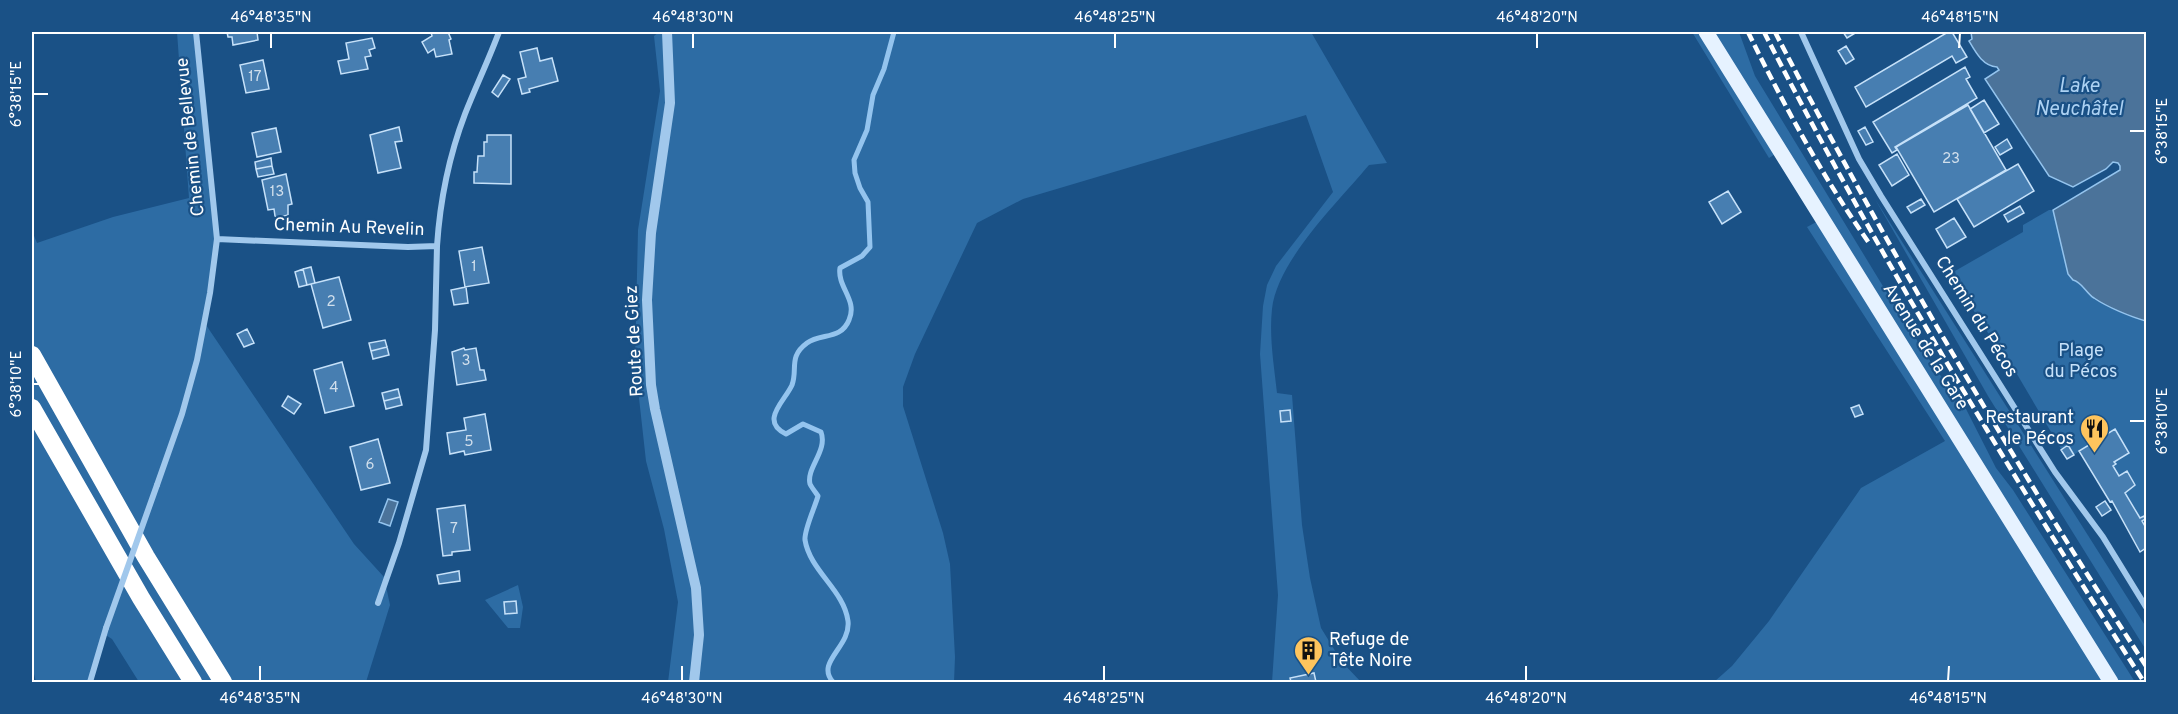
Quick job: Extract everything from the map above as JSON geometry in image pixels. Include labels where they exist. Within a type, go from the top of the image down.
[{"type":"highway","points":[[32,355],[134,537],[223,682]]},
{"type":"highway","points":[[32,408],[130,579],[193,682]]},
{"type":"main road","name":"Avenue de la Gare","points":[[1706,32],[2111,682]]},
{"type":"street","name":"Chemin de Bellevue","points":[[90,682],[106,628],[182,414],[197,360],[210,293],[217,239],[195,32]]},
{"type":"street","name":"Chemin Au Revelin","points":[[217,239],[408,248],[436,246],[445,184],[453,150],[499,32]]},
{"type":"street","name":"Route de Giez","points":[[667,32],[670,103],[651,233],[648,336],[655,409],[696,588],[699,635],[694,682]]},
{"type":"street","name":"Chemin du Pécos","points":[[1801,32],[1859,159],[1881,196],[2055,472],[2103,537],[2146,607]]},
{"type":"street","points":[[378,603],[399,543],[426,450],[435,340],[436,246]]},
{"type":"green space","points":[[177,32],[196,32],[217,239],[204,322],[354,544],[384,577],[390,605],[366,682],[139,682],[112,639],[104,634],[90,682],[36,682],[32,666],[32,231],[37,243],[113,217],[189,198]]},
{"type":"green space","points":[[659,32],[1311,32],[1387,163],[1369,165],[1311,233],[1285,271],[1276,291],[1271,320],[1277,393],[1292,395],[1302,525],[1321,628],[1342,662],[1361,682],[1272,682],[1278,595],[1260,354],[1263,306],[1267,285],[1276,266],[1333,192],[1306,115],[1023,199],[977,223],[915,354],[903,387],[903,406],[943,533],[950,564],[955,657],[954,682],[668,682],[678,602],[664,529],[646,461],[635,362],[638,230],[660,91],[654,36]]},
{"type":"green space","points":[[1692,32],[1739,32],[1755,76],[1892,301],[1934,367],[1966,409],[1996,468],[2013,490],[2135,682],[1714,682],[1732,666],[1769,621],[1861,488],[1945,441],[1807,227],[1822,219],[1780,151],[1769,158]]},
{"type":"green space","points":[[1875,199],[2146,627],[2146,650],[1988,396]]},
{"type":"green space","name":"Plage du Pécos","points":[[2053,210],[2068,274],[2094,298],[2126,315],[2146,321],[2146,528],[2142,521],[2145,519],[2144,516],[2140,518],[2125,493],[2135,485],[2127,472],[2119,476],[2113,466],[2116,464],[2114,462],[2129,452],[2115,429],[2067,459],[2011,364],[2003,356],[1959,288],[1955,271],[2023,232],[2023,225]]},
{"type":"green space","points":[[518,585],[523,607],[520,628],[508,628],[485,600]]},
{"type":"water","name":"Lake Neuchâtel","points":[[1971,32],[2146,32],[2146,321],[2099,301],[2073,280],[2068,274],[2053,210],[2120,170],[2120,166],[2113,162],[2106,169],[2073,187],[2049,176],[1985,79],[1999,70],[1977,54],[1969,41],[1972,39]]},
{"type":"water","points":[[388,499],[398,502],[390,526],[379,522]]},
{"type":"building","points":[[227,32],[257,32],[258,40],[233,45],[232,37],[228,37]]},
{"type":"building","points":[[431,32],[448,32],[452,54],[436,57],[434,49],[428,53],[422,42],[432,36]]},
{"type":"building","points":[[1843,32],[1857,32],[1847,38]]},
{"type":"building","points":[[1948,32],[1952,32],[1967,57],[1956,63],[1952,56],[1866,107],[1855,87]]},
{"type":"building","points":[[372,38],[375,48],[369,50],[371,56],[365,57],[368,69],[341,74],[338,61],[349,59],[346,43]]},
{"type":"building","points":[[1846,46],[1854,59],[1846,64],[1838,51]]},
{"type":"building","points":[[537,48],[540,61],[552,58],[558,81],[529,89],[530,92],[522,94],[518,79],[526,77],[520,52]]},
{"type":"building","points":[[263,60],[269,89],[246,93],[240,65]]},
{"type":"building","points":[[1965,67],[1970,77],[1966,79],[1977,98],[1895,147],[1897,150],[1892,153],[1873,122]]},
{"type":"building","points":[[503,75],[510,79],[498,97],[492,92]]},
{"type":"building","points":[[1984,100],[1999,124],[1984,133],[1970,109]]},
{"type":"building","points":[[1968,105],[2006,170],[1934,212],[1896,147]]},
{"type":"building","points":[[399,127],[402,141],[395,142],[401,168],[378,173],[370,135]]},
{"type":"building","points":[[1865,127],[1873,142],[1866,145],[1858,131]]},
{"type":"building","points":[[276,128],[281,152],[257,157],[252,133]]},
{"type":"building","points":[[487,135],[511,135],[511,184],[474,183],[478,156],[484,156],[484,142],[487,142]]},
{"type":"building","points":[[2007,139],[2012,148],[2000,155],[1995,147]]},
{"type":"building","points":[[1897,154],[1909,175],[1892,186],[1879,165]]},
{"type":"building","points":[[271,158],[272,166],[256,169],[255,162]]},
{"type":"building","points":[[2018,164],[2034,191],[1974,227],[1957,199]]},
{"type":"building","points":[[272,166],[274,174],[258,177],[256,169]]},
{"type":"building","points":[[286,174],[292,204],[288,205],[288,215],[277,218],[274,209],[268,210],[262,180]]},
{"type":"building","points":[[1728,191],[1741,212],[1722,224],[1709,202]]},
{"type":"building","points":[[1921,199],[1925,205],[1911,213],[1907,207]]},
{"type":"building","points":[[2020,206],[2024,213],[2008,222],[2004,215]]},
{"type":"building","points":[[1954,218],[1966,237],[1947,248],[1936,229]]},
{"type":"building","points":[[482,247],[489,283],[465,287],[459,251]]},
{"type":"building","points":[[311,267],[315,283],[307,285],[303,269]]},
{"type":"building","points":[[303,269],[307,285],[299,287],[295,272]]},
{"type":"building","points":[[339,277],[351,320],[323,328],[311,284]]},
{"type":"building","points":[[466,287],[468,303],[454,305],[451,290]]},
{"type":"building","points":[[247,329],[254,343],[244,347],[237,334]]},
{"type":"building","points":[[385,340],[387,347],[371,351],[369,343]]},
{"type":"building","points":[[387,347],[389,355],[373,359],[371,351]]},
{"type":"building","points":[[464,348],[465,350],[476,348],[480,370],[484,370],[486,380],[457,385],[452,352]]},
{"type":"building","points":[[342,362],[354,406],[325,413],[314,370]]},
{"type":"building","points":[[398,389],[400,397],[384,401],[382,393]]},
{"type":"building","points":[[288,396],[301,404],[294,414],[282,406]]},
{"type":"building","points":[[400,397],[402,405],[386,409],[384,401]]},
{"type":"building","points":[[1859,405],[1863,414],[1855,417],[1851,408]]},
{"type":"building","points":[[1290,410],[1291,421],[1281,422],[1280,411]]},
{"type":"building","points":[[485,414],[491,450],[465,455],[464,451],[450,454],[447,433],[466,430],[464,418]]},
{"type":"building","points":[[2115,429],[2129,453],[2114,462],[2116,464],[2113,466],[2119,476],[2127,471],[2135,485],[2125,493],[2140,518],[2144,516],[2145,519],[2142,521],[2146,528],[2146,548],[2140,552],[2112,501],[2110,502],[2079,451]]},
{"type":"building","points":[[378,439],[390,483],[361,490],[350,447]]},
{"type":"building","points":[[2068,445],[2074,455],[2067,459],[2061,450]]},
{"type":"building","points":[[2105,501],[2111,510],[2102,516],[2096,507]]},
{"type":"building","points":[[465,505],[470,550],[452,552],[452,555],[443,556],[437,509]]},
{"type":"building","points":[[459,571],[460,581],[439,584],[437,575]]},
{"type":"building","points":[[516,601],[517,613],[505,614],[504,602]]},
{"type":"building","name":"Refuge de Tête Noire","points":[[1314,673],[1316,682],[1291,682],[1290,678]]},
{"type":"waterway","points":[[833,682],[828,668],[844,639],[848,621],[840,600],[813,561],[805,540],[818,496],[810,484],[810,478],[822,446],[821,432],[803,424],[786,434],[778,429],[774,417],[792,385],[797,353],[812,340],[841,331],[849,320],[851,306],[841,281],[840,268],[862,256],[870,247],[868,202],[860,188],[854,160],[867,130],[873,95],[884,69],[894,32]]},
{"type":"railway","points":[[1748,32],[1804,140],[1869,243]]},
{"type":"railway","points":[[1764,32],[1852,198],[1946,362],[2144,682]]},
{"type":"railway","points":[[1775,32],[1862,194],[1953,354],[2096,589],[2146,666]]},
{"type":"place","name":"Restaurant le Pécos","points":[[2095,454]]},
{"type":"place","name":"Refuge de Tête Noire","points":[[1308,676]]}]
